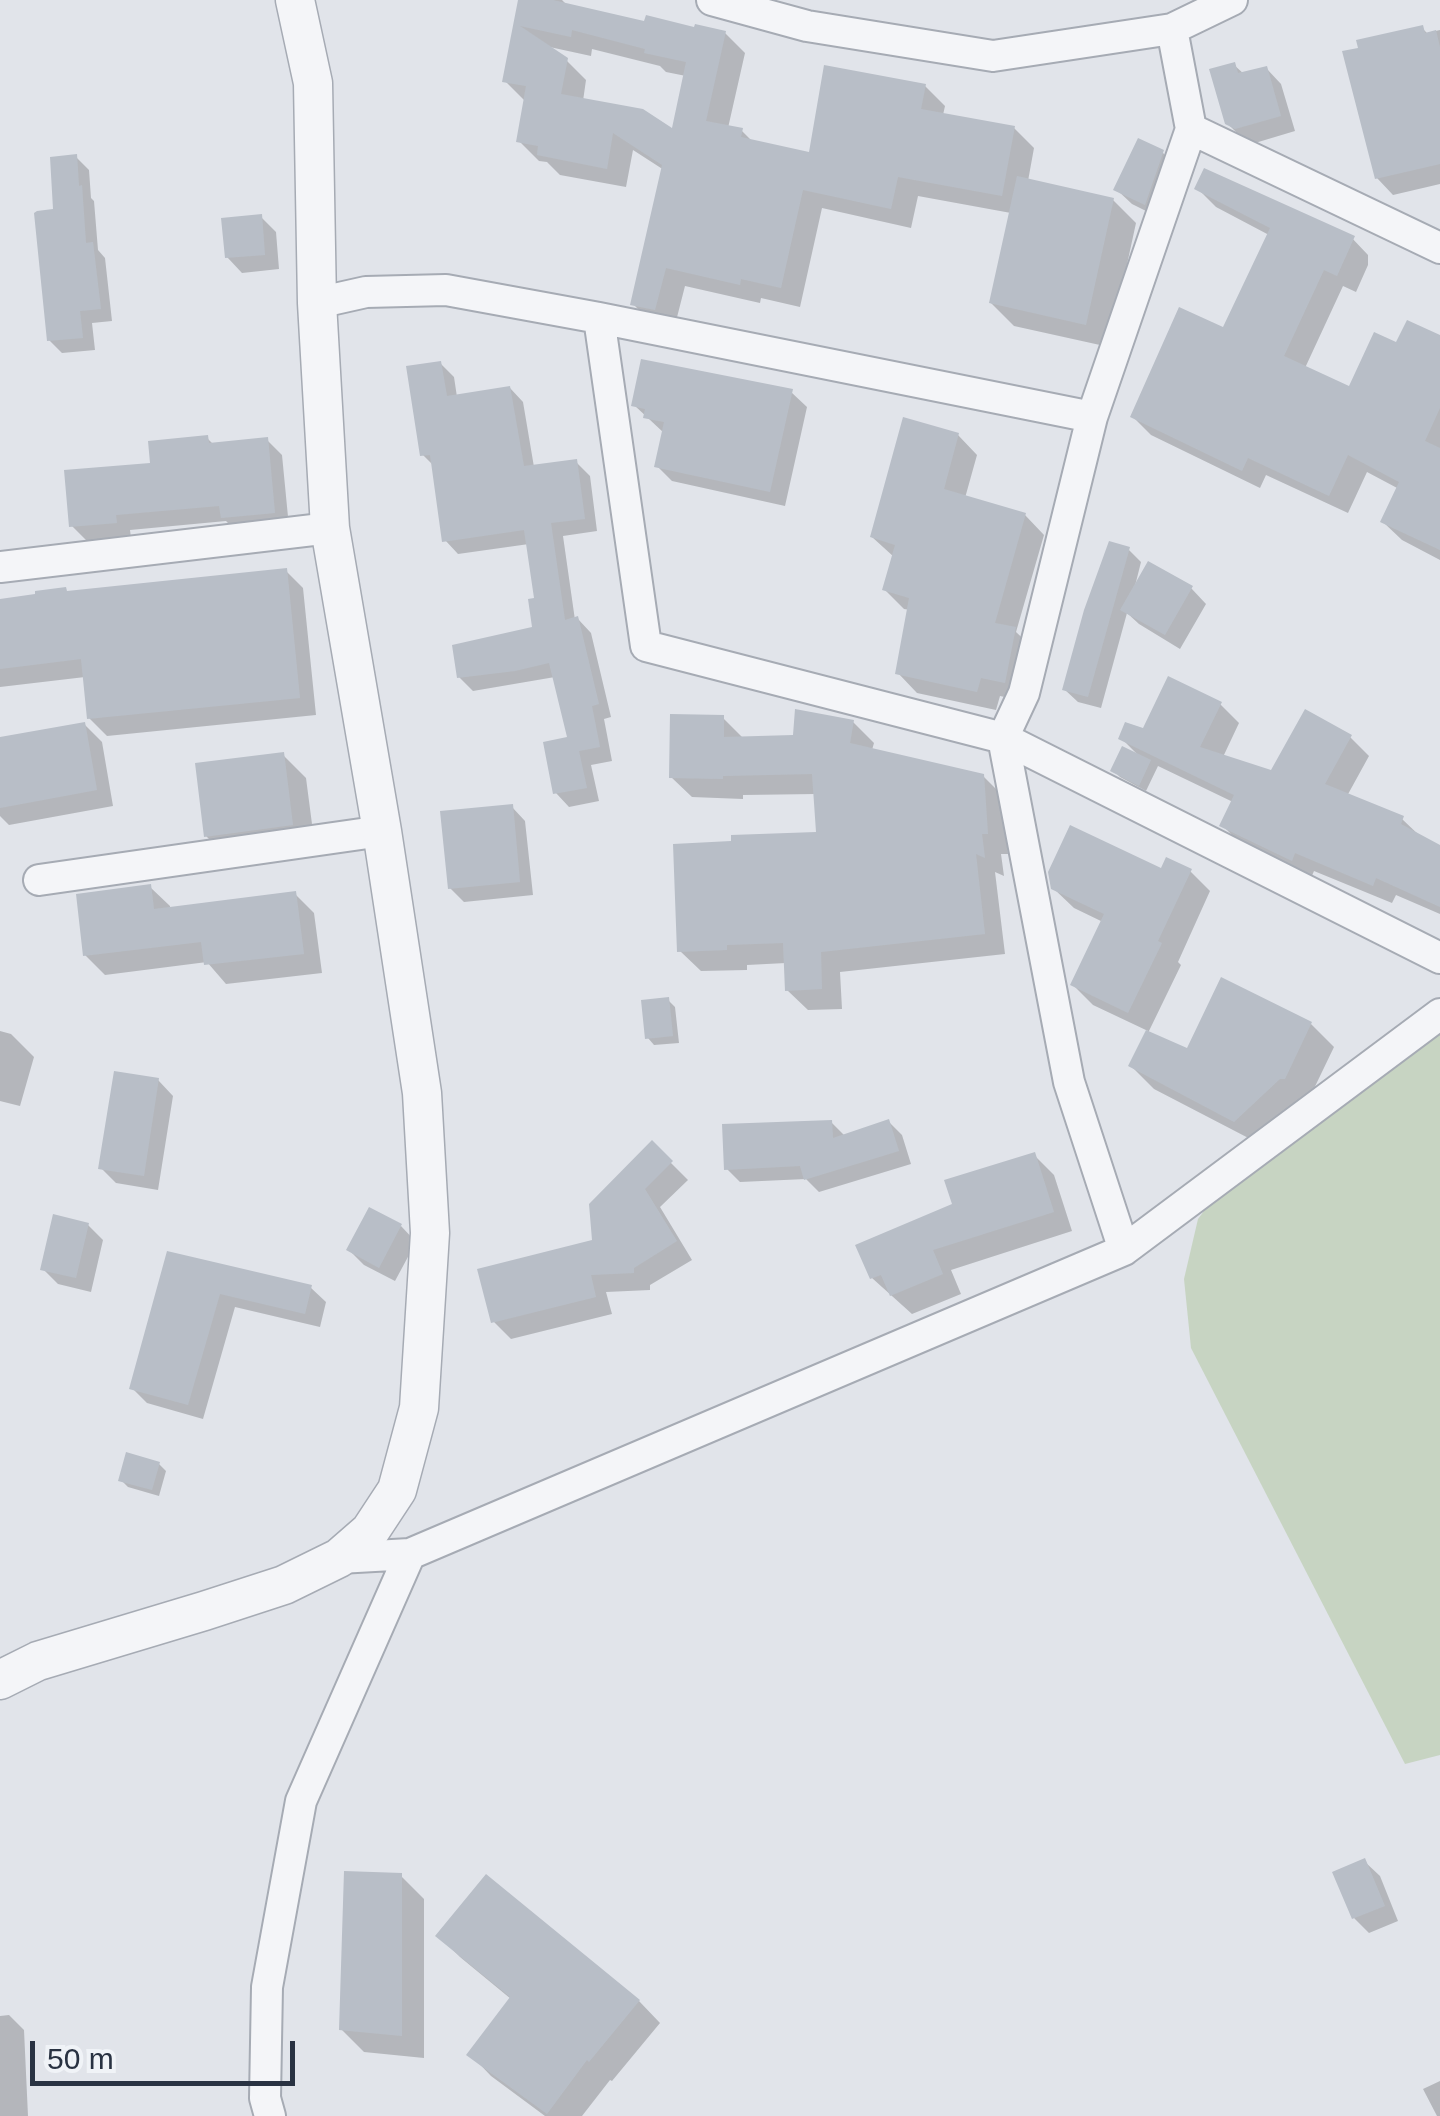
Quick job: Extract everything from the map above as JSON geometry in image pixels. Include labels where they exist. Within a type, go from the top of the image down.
[{"type":"street","points":[[0,1680],[38,1661],[284,1584],[339,1558],[370,1531],[396,1490],[418,1408],[430,1233],[422,1093],[330,528],[317,303],[313,83],[295,0]]},
{"type":"street","points":[[712,0],[807,26],[994,56],[1172,29],[1232,0]]},
{"type":"street","points":[[1124,1250],[1069,1082],[1003,738],[1024,693],[1092,417],[1192,129],[1172,29]]},
{"type":"street","points":[[1192,129],[1440,248]]},
{"type":"street","points":[[317,303],[366,292],[446,290],[1092,417]]},
{"type":"street","points":[[600,318],[646,646],[1003,738],[1440,958]]},
{"type":"street","points":[[0,567],[330,528]]},
{"type":"street","points":[[39,880],[382,831]]},
{"type":"street","points":[[339,1558],[410,1554],[1124,1250],[1440,1014]]},
{"type":"street","points":[[270,2116],[266,2098],[266,1987],[301,1801],[410,1554]]},
{"type":"green space","points":[[1440,1033],[1440,1755],[1405,1764],[1191,1348],[1184,1279],[1198,1219],[1233,1172]]},
{"type":"building","points":[[518,0],[553,0],[644,21],[646,15],[726,31],[706,121],[743,128],[741,137],[809,152],[824,65],[926,84],[921,109],[1015,126],[1002,196],[898,177],[891,209],[803,190],[781,288],[741,279],[740,285],[666,268],[655,310],[630,305],[662,165],[613,133],[607,169],[537,155],[538,146],[516,142],[526,86],[502,82]],"holes":[[[520,26],[571,37],[572,30],[686,62],[672,128],[643,109],[561,94],[568,58]]]},
{"type":"building","points":[[1423,25],[1425,33],[1436,30],[1440,47],[1440,164],[1375,179],[1342,51],[1358,48],[1356,40]]},
{"type":"building","points":[[1235,62],[1238,73],[1267,66],[1281,116],[1235,129],[1225,124],[1209,69]]},
{"type":"building","points":[[1138,138],[1164,150],[1145,205],[1113,190]]},
{"type":"building","points":[[77,154],[86,243],[93,242],[101,309],[80,311],[83,338],[47,341],[34,213],[53,209],[50,157]]},
{"type":"building","points":[[1204,168],[1355,236],[1337,276],[1324,270],[1284,356],[1349,386],[1374,332],[1396,342],[1407,320],[1440,335],[1440,408],[1425,441],[1440,448],[1440,550],[1380,522],[1399,482],[1348,455],[1329,496],[1248,458],[1242,471],[1130,417],[1179,307],[1223,327],[1270,228],[1194,189]]},
{"type":"building","points":[[1017,176],[1114,198],[1086,325],[989,303]]},
{"type":"building","points":[[262,214],[265,255],[225,258],[221,218]]},
{"type":"building","points":[[641,359],[793,389],[770,492],[654,467],[664,422],[643,418],[645,409],[631,406]]},
{"type":"building","points":[[441,361],[447,396],[510,386],[524,466],[577,459],[585,519],[551,523],[565,620],[578,616],[599,704],[592,706],[600,747],[579,751],[587,788],[553,794],[543,742],[567,737],[549,663],[457,678],[452,645],[532,627],[528,599],[534,598],[524,530],[442,542],[430,455],[420,456],[406,366]]},
{"type":"building","points":[[903,417],[959,433],[944,489],[1026,513],[995,623],[1016,627],[1005,683],[981,678],[977,692],[895,674],[909,598],[882,590],[895,545],[870,537]]},
{"type":"building","points":[[208,435],[209,443],[268,437],[275,513],[221,518],[219,506],[116,515],[117,523],[69,527],[64,470],[150,463],[148,441]]},
{"type":"building","points":[[1109,541],[1130,547],[1088,697],[1062,690],[1084,610]]},
{"type":"building","points":[[1148,561],[1193,586],[1165,635],[1120,610]]},
{"type":"building","points":[[287,568],[300,698],[87,719],[81,659],[0,669],[0,599],[66,587],[67,591]]},
{"type":"building","points":[[1168,676],[1222,702],[1200,747],[1271,770],[1305,709],[1352,735],[1325,784],[1404,816],[1401,824],[1440,845],[1440,907],[1376,878],[1373,886],[1295,853],[1292,861],[1219,826],[1234,795],[1118,739],[1125,722],[1143,728]]},
{"type":"building","points":[[795,709],[854,720],[850,743],[984,774],[988,834],[982,834],[985,858],[976,854],[985,934],[821,952],[822,989],[785,991],[783,943],[677,952],[673,844],[731,841],[731,835],[816,832],[812,774],[669,778],[670,714],[724,715],[724,737],[793,735]]},
{"type":"building","points":[[85,722],[97,790],[0,808],[0,737]]},
{"type":"building","points":[[1122,746],[1151,760],[1139,786],[1110,771]]},
{"type":"building","points":[[284,752],[293,825],[204,837],[195,763]]},
{"type":"building","points":[[513,804],[520,882],[448,889],[440,811]]},
{"type":"building","points":[[1070,825],[1161,868],[1166,857],[1192,869],[1128,1013],[1070,985],[1104,914],[1051,889],[1048,872]]},
{"type":"building","points":[[151,884],[154,909],[296,891],[304,954],[204,965],[201,942],[83,956],[76,894]]},
{"type":"building","points":[[1221,977],[1312,1022],[1285,1079],[1280,1079],[1234,1122],[1128,1066],[1146,1030],[1187,1048]]},
{"type":"building","points":[[669,997],[673,1036],[645,1039],[641,1000]]},
{"type":"building","points":[[114,1071],[159,1078],[144,1176],[98,1169]]},
{"type":"building","points":[[889,1119],[899,1151],[804,1180],[800,1166],[724,1170],[722,1124],[832,1120],[833,1138]]},
{"type":"building","points":[[652,1140],[673,1161],[645,1189],[677,1241],[634,1268],[634,1273],[591,1275],[596,1297],[491,1323],[477,1269],[592,1240],[589,1204]]},
{"type":"building","points":[[1035,1152],[1054,1212],[933,1250],[943,1274],[890,1296],[881,1275],[870,1279],[855,1245],[952,1204],[944,1180]]},
{"type":"building","points":[[369,1207],[402,1224],[379,1268],[346,1250]]},
{"type":"building","points":[[53,1214],[89,1223],[76,1278],[40,1270]]},
{"type":"building","points":[[167,1251],[312,1285],[305,1314],[220,1294],[188,1405],[129,1389]]},
{"type":"building","points":[[126,1452],[160,1462],[152,1490],[118,1481]]},
{"type":"building","points":[[1365,1858],[1385,1906],[1352,1919],[1332,1872]]},
{"type":"building","points":[[344,1871],[402,1873],[402,2036],[339,2030]]},
{"type":"building","points":[[486,1874],[640,2000],[587,2060],[547,2114],[466,2055],[510,1997],[435,1936]]}]
